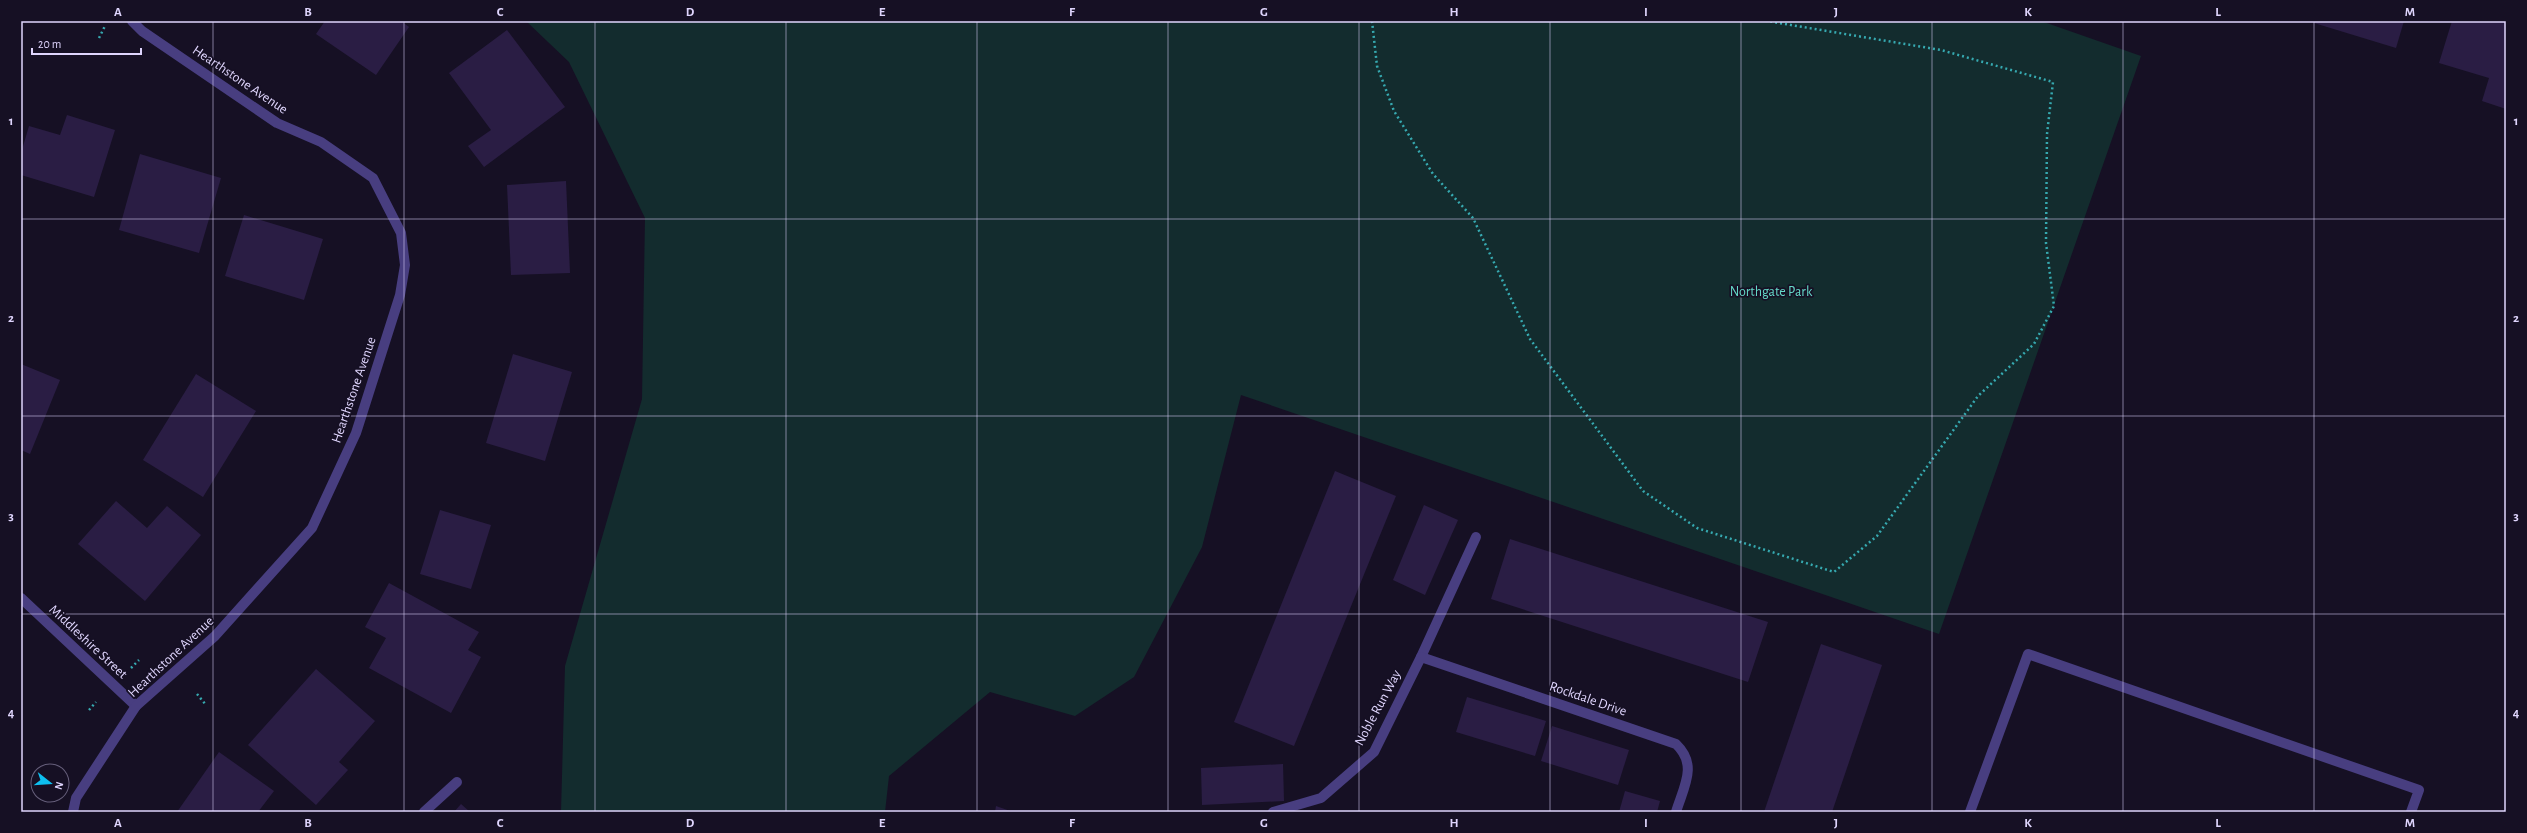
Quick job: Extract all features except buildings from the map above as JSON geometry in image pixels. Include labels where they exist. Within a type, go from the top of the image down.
[{"type":"street","name":"Hearthstone Avenue","points":[[73,812],[76,798],[136,706],[216,636],[312,528],[356,433],[400,295],[405,264],[401,233],[373,178],[321,142],[277,123],[142,31],[132,21]]},
{"type":"street","name":"Noble Run Way","points":[[1274,812],[1321,798],[1374,752],[1421,657],[1476,537]]},
{"type":"street","name":"Middleshire Street","points":[[21,598],[136,706]]},
{"type":"street","points":[[1970,812],[2028,654],[2419,790],[2411,812]]},
{"type":"street","name":"Rockdale Drive","points":[[1421,657],[1676,744],[1684,752],[1689,764],[1676,812]]},
{"type":"street","points":[[424,812],[457,782]]},
{"type":"path","points":[[1372,21],[1376,66],[1394,111],[1433,174],[1473,218],[1530,339],[1643,491],[1697,528],[1834,572],[1877,536],[1978,396],[2034,344],[2054,306],[2046,243],[2048,134],[2053,82],[1941,50],[1767,21]]},
{"type":"path","points":[[99,38],[105,26]]},
{"type":"path","points":[[130,669],[139,660]]},
{"type":"path","points":[[197,694],[206,705]]},
{"type":"path","points":[[89,710],[98,700]]},
{"type":"green space","name":"Northgate Park","points":[[526,21],[2041,21],[2141,56],[1939,634],[1241,395],[1202,547],[1134,677],[1075,716],[990,692],[889,776],[885,812],[561,812],[565,666],[642,399],[645,218],[569,62]]}]
